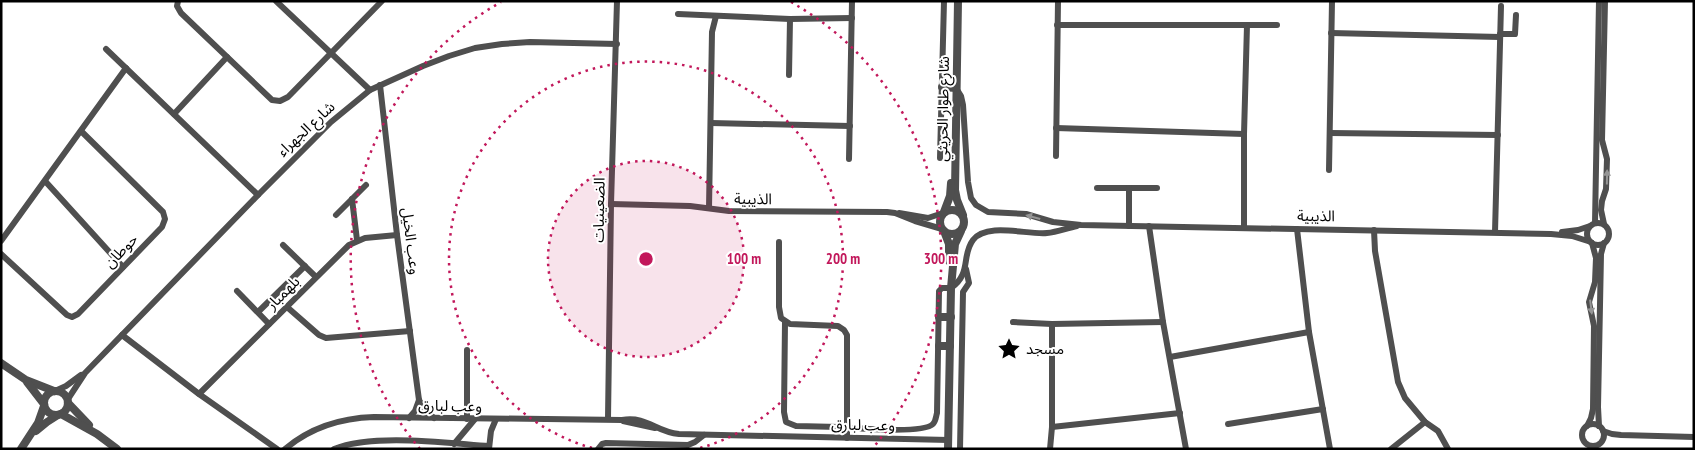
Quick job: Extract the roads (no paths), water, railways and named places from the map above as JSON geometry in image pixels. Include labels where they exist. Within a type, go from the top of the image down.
[{"type":"street","points":[[178,1],[177,6],[181,13],[272,100],[280,101],[288,97],[382,1]]},
{"type":"street","points":[[276,1],[370,90]]},
{"type":"street","name":"الضعينيات","points":[[608,419],[611,204],[618,1]]},
{"type":"street","points":[[849,159],[852,1]]},
{"type":"street","points":[[940,158],[944,1]]},
{"type":"street","name":"شارع طوار الحريثي","points":[[954,1],[955,190],[963,215]]},
{"type":"street","name":"شارع طوار الحريثي","points":[[944,213],[951,190],[958,1]]},
{"type":"street","points":[[1056,156],[1058,1]]},
{"type":"street","points":[[1329,170],[1332,1]]},
{"type":"street","points":[[1599,1],[1593,224],[1587,234],[1596,258],[1595,282],[1589,302],[1594,326],[1593,409],[1591,418],[1583,430],[1582,437],[1584,442],[1590,447],[1620,436]]},
{"type":"street","points":[[1601,444],[1598,407],[1601,254],[1604,243],[1609,235],[1601,210],[1606,186],[1607,159],[1602,140],[1605,1]]},
{"type":"street","points":[[1495,232],[1501,6]]},
{"type":"street","points":[[678,14],[790,19],[852,18]]},
{"type":"street","points":[[1331,33],[1500,36],[1515,34],[1516,15]]},
{"type":"street","points":[[709,208],[712,32],[716,16]]},
{"type":"street","points":[[789,75],[790,19]]},
{"type":"street","points":[[1057,25],[1277,25]]},
{"type":"street","points":[[1244,227],[1247,25]]},
{"type":"street","name":"شارع الجهراء","points":[[68,401],[85,373],[258,194],[331,122],[370,90],[449,56],[475,48],[530,42],[617,44]]},
{"type":"street","points":[[106,49],[258,194]]},
{"type":"street","points":[[174,114],[227,57]]},
{"type":"street","points":[[1,241],[126,68]]},
{"type":"street","name":"وعب الخيل","points":[[380,85],[397,235],[419,400]]},
{"type":"street","points":[[942,87],[955,87]]},
{"type":"street","name":"الذيبية","points":[[955,87],[963,100],[971,198],[976,206],[988,212],[1026,214],[1053,222],[1081,225],[1495,232],[1572,236],[1591,242]]},
{"type":"street","points":[[711,123],[850,126]]},
{"type":"street","points":[[1056,128],[1244,134]]},
{"type":"street","name":"حوطان","points":[[1,254],[67,315],[72,317],[78,314],[162,228],[165,219],[163,212],[81,131]]},
{"type":"street","points":[[1330,132],[1498,135]]},
{"type":"street","points":[[45,181],[123,268]]},
{"type":"street","points":[[336,215],[366,185]]},
{"type":"street","points":[[1097,188],[1157,188]]},
{"type":"street","points":[[1129,188],[1129,226]]},
{"type":"street","points":[[352,200],[357,240],[397,235]]},
{"type":"street","name":"الذيبية","points":[[611,204],[690,206],[729,211],[905,213],[928,218],[944,213]]},
{"type":"street","points":[[948,449],[951,288],[949,244],[940,219],[944,213],[954,209],[963,215],[964,225],[955,244],[951,288]]},
{"type":"street","name":"الذيبية","points":[[896,213],[943,230]]},
{"type":"street","points":[[1053,222],[1053,232]]},
{"type":"street","points":[[1593,224],[1604,224]]},
{"type":"street","name":"الذيبية","points":[[1551,234],[1573,231],[1593,224]]},
{"type":"street","name":"الذيبية","points":[[939,317],[939,291],[942,288],[951,288],[962,278],[970,246],[975,238],[982,233],[994,231],[1053,232],[1081,225]]},
{"type":"street","points":[[1149,226],[1162,322],[1186,449]]},
{"type":"street","points":[[1297,228],[1309,332],[1330,449]]},
{"type":"street","points":[[943,230],[951,234],[961,231]]},
{"type":"street","points":[[1374,230],[1375,251],[1398,382],[1406,398],[1425,422],[1438,431],[1448,449]]},
{"type":"street","name":"بلهمبار","points":[[199,394],[316,277],[349,245],[357,240]]},
{"type":"street","points":[[779,242],[779,307],[781,318],[785,322],[795,325],[838,326],[844,330],[847,336],[846,438]]},
{"type":"street","points":[[1591,242],[1598,245],[1604,243]]},
{"type":"street","points":[[283,245],[316,277]]},
{"type":"street","points":[[258,312],[305,266]]},
{"type":"street","points":[[960,449],[963,292],[969,283],[966,268]]},
{"type":"street","points":[[237,291],[270,324]]},
{"type":"street","points":[[286,307],[319,335],[326,338],[410,331]]},
{"type":"street","points":[[853,428],[890,430],[921,428],[933,424],[937,412],[939,317],[951,317]]},
{"type":"street","points":[[785,322],[784,418],[790,424],[796,426],[839,427]]},
{"type":"street","points":[[1013,322],[1052,324],[1162,322]]},
{"type":"street","points":[[1050,449],[1052,427],[1052,324]]},
{"type":"street","points":[[1170,357],[1309,332]]},
{"type":"street","points":[[122,335],[199,394],[277,449]]},
{"type":"street","points":[[938,346],[950,346]]},
{"type":"street","points":[[467,350],[467,419]]},
{"type":"street","points":[[1,363],[26,380],[63,393],[97,434]]},
{"type":"street","name":"شارع الجهراء","points":[[55,391],[85,373]]},
{"type":"street","points":[[26,380],[49,413],[59,415],[97,434],[117,449]]},
{"type":"street","points":[[20,449],[40,419],[48,394],[55,391]]},
{"type":"street","points":[[409,418],[417,408],[419,400]]},
{"type":"street","points":[[419,400],[425,410],[435,418]]},
{"type":"street","points":[[30,436],[67,409],[68,401]]},
{"type":"street","points":[[1228,424],[1323,409]]},
{"type":"street","points":[[1052,427],[1180,414]]},
{"type":"street","name":"وعب لبارق","points":[[285,449],[308,432],[340,421],[356,418],[608,419],[622,420],[674,434],[949,440]]},
{"type":"street","points":[[454,444],[475,419]]},
{"type":"street","points":[[334,449],[367,441],[454,444],[489,448],[491,432],[496,419]]},
{"type":"street","points":[[1391,449],[1425,422]]},
{"type":"street","points":[[1587,426],[1593,424],[1620,436],[1694,437]]},
{"type":"street","points":[[598,449],[602,444],[606,443],[688,445],[704,435]]},
{"type":"place","name":"مسجد","points":[[1009,349]]}]
